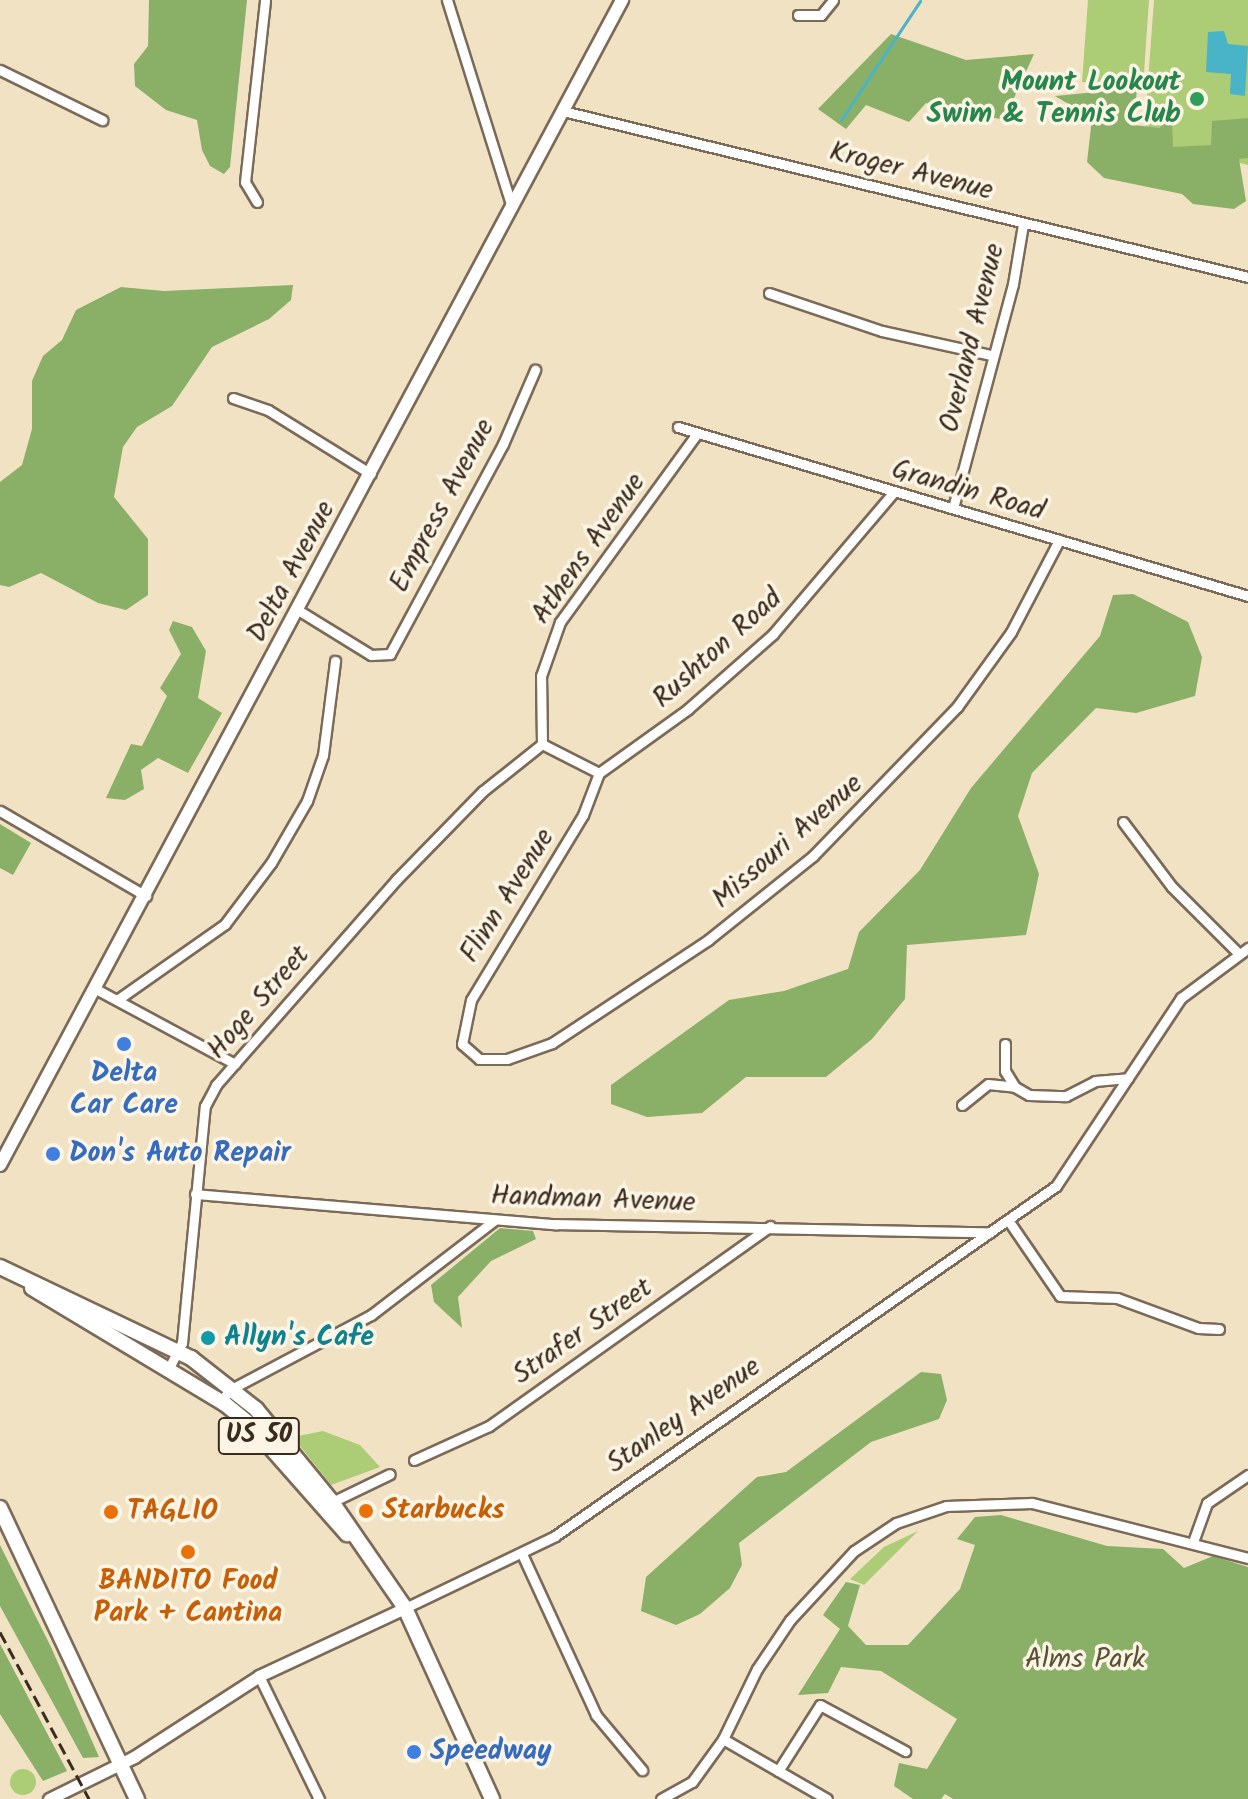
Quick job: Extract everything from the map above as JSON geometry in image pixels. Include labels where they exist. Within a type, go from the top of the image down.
[{"type":"main road","name":"Delta Avenue","points":[[0,1165],[622,0]]},
{"type":"main road","name":"US 50","points":[[0,1267],[179,1352],[233,1388],[332,1502],[405,1608],[492,1799]]},
{"type":"main road","name":"US 50","points":[[0,1267],[77,1318],[220,1401],[250,1424],[333,1522],[359,1544]]},
{"type":"main road","points":[[77,1318],[123,1329],[170,1354],[179,1352]]},
{"type":"main road","points":[[0,1508],[137,1799]]},
{"type":"street","points":[[257,202],[245,182],[265,0]]},
{"type":"street","points":[[447,0],[512,207]]},
{"type":"street","points":[[798,15],[821,15],[833,0]]},
{"type":"street","points":[[0,70],[102,120]]},
{"type":"street","name":"Kroger Avenue","points":[[563,111],[1248,277]]},
{"type":"street","name":"Overland Avenue","points":[[953,508],[991,355],[1013,284],[1023,224]]},
{"type":"street","points":[[769,293],[882,331],[991,355]]},
{"type":"street","name":"Empress Avenue","points":[[298,610],[384,658],[394,648],[503,444],[535,370]]},
{"type":"street","points":[[233,398],[268,410],[371,474]]},
{"type":"street","name":"Grandin Road","points":[[678,427],[695,436],[953,508],[1248,596]]},
{"type":"street","name":"Athens Avenue","points":[[542,744],[541,676],[560,622],[695,436]]},
{"type":"street","name":"Rushton Road","points":[[599,773],[688,709],[773,634],[893,493]]},
{"type":"street","name":"Missouri Avenue","points":[[462,1044],[470,1056],[492,1060],[552,1043],[708,940],[813,856],[898,773],[976,682],[1011,632],[1059,540]]},
{"type":"street","points":[[117,1000],[225,924],[271,863],[307,801],[323,755],[335,661]]},
{"type":"street","points":[[542,744],[599,773]]},
{"type":"street","name":"Hoge Street","points":[[168,1370],[179,1352],[205,1106],[235,1064],[396,880],[483,791],[542,744]]},
{"type":"street","name":"Flinn Avenue","points":[[462,1044],[471,1000],[583,815],[599,773]]},
{"type":"street","points":[[0,811],[146,896]]},
{"type":"street","points":[[1123,822],[1172,887],[1244,951]]},
{"type":"street","name":"Stanley Avenue","points":[[49,1799],[120,1763],[259,1676],[522,1554],[1056,1186],[1181,998],[1244,951]]},
{"type":"street","points":[[94,988],[235,1064]]},
{"type":"street","points":[[1005,1044],[1003,1062],[1015,1087]]},
{"type":"street","points":[[962,1105],[988,1084],[1015,1087],[1049,1099],[1106,1078],[1128,1078]]},
{"type":"street","name":"Handman Avenue","points":[[195,1194],[495,1220],[990,1232]]},
{"type":"street","points":[[220,1401],[233,1388],[371,1315],[495,1220]]},
{"type":"street","points":[[1008,1220],[1060,1296],[1117,1298],[1198,1328],[1219,1329]]},
{"type":"street","name":"Strafer Street","points":[[414,1460],[489,1426],[770,1226]]},
{"type":"street","points":[[332,1502],[390,1474]]},
{"type":"street","points":[[1193,1542],[1207,1503],[1248,1475]]},
{"type":"street","points":[[661,1799],[692,1782],[723,1739],[777,1636],[854,1551],[896,1523],[946,1506],[1023,1502],[1248,1558]]},
{"type":"street","points":[[522,1554],[596,1715],[642,1770]]},
{"type":"street","points":[[259,1676],[319,1799]]},
{"type":"street","points":[[778,1771],[816,1706],[905,1751]]},
{"type":"street","points":[[723,1739],[827,1799]]},
{"type":"green space","points":[[149,0],[247,0],[230,167],[224,174],[210,166],[202,150],[197,120],[166,110],[135,86],[134,64],[148,46]]},
{"type":"green space","name":"Mount Lookout Swim & Tennis Club","points":[[1088,0],[1149,0],[1143,87],[1082,82]]},
{"type":"green space","name":"Mount Lookout Swim & Tennis Club","points":[[1154,0],[1248,0],[1248,165],[1237,162],[1215,197],[1152,182],[1145,121]]},
{"type":"green space","points":[[891,34],[966,60],[1034,54],[1004,120],[926,103],[909,122],[866,105],[846,129],[818,109]]},
{"type":"green space","points":[[1137,88],[1134,125],[1160,128],[1171,102],[1173,147],[1211,145],[1212,121],[1248,118],[1248,158],[1239,159],[1246,201],[1234,209],[1193,204],[1182,194],[1104,178],[1087,162],[1092,118],[1055,96]]},
{"type":"green space","points":[[293,285],[291,300],[269,319],[212,347],[172,406],[137,427],[123,447],[114,497],[148,539],[148,595],[126,610],[98,603],[41,573],[9,587],[0,585],[0,482],[22,465],[32,429],[32,381],[43,356],[62,340],[76,310],[121,287],[164,291]]},
{"type":"green space","points":[[1133,594],[1188,622],[1202,657],[1195,696],[1136,713],[1096,708],[1032,773],[1018,816],[1039,874],[1026,935],[907,945],[905,999],[872,1039],[826,1077],[746,1077],[702,1113],[647,1117],[611,1104],[611,1085],[729,1000],[784,991],[848,969],[859,932],[920,870],[971,788],[1100,636],[1113,595]]},
{"type":"green space","points":[[173,621],[192,627],[206,651],[198,698],[222,713],[188,773],[158,758],[141,770],[144,789],[125,800],[106,798],[131,744],[142,746],[167,696],[160,688],[181,654],[169,630]]},
{"type":"green space","points":[[0,824],[31,843],[13,875],[0,868]]},
{"type":"green space","points":[[500,1228],[533,1231],[536,1239],[491,1261],[458,1297],[462,1328],[434,1302],[431,1285]]},
{"type":"green space","points":[[921,1372],[941,1374],[947,1400],[939,1419],[871,1442],[739,1543],[742,1565],[730,1588],[700,1614],[676,1625],[641,1611],[646,1577],[757,1477],[786,1472]]},
{"type":"green space","points":[[323,1431],[360,1445],[380,1467],[331,1485],[293,1437]]},
{"type":"green space","name":"Alms Park","points":[[1001,1515],[1107,1546],[1163,1549],[1184,1568],[1213,1556],[1248,1567],[1248,1799],[953,1799],[945,1794],[941,1799],[913,1799],[894,1786],[899,1763],[927,1769],[957,1719],[881,1671],[841,1667],[828,1693],[798,1695],[840,1629],[823,1615],[846,1582],[860,1585],[848,1626],[866,1645],[908,1645],[960,1589],[975,1545],[957,1539],[975,1517]]},
{"type":"green space","points":[[918,1531],[864,1585],[850,1579],[884,1547]]},
{"type":"green space","points":[[0,1545],[51,1647],[99,1757],[83,1758],[0,1606]]},
{"type":"green space","points":[[0,1644],[67,1771],[43,1781],[0,1714]]},
{"type":"green space","points":[[23,1769],[32,1773],[36,1782],[32,1791],[23,1795],[14,1791],[10,1782],[14,1773]]},
{"type":"water","points":[[1224,31],[1228,44],[1248,46],[1245,96],[1230,94],[1231,74],[1206,72],[1208,32]]},
{"type":"waterway","points":[[841,120],[920,1]]},
{"type":"railway","points":[[0,1632],[89,1799]]},
{"type":"place","name":"Mount Lookout Swim & Tennis Club","points":[[1197,99]]},
{"type":"place","name":"Delta Car Care","points":[[124,1044]]},
{"type":"place","name":"Don's Auto Repair","points":[[53,1154]]},
{"type":"place","name":"Allyn's Cafe","points":[[208,1338]]},
{"type":"place","name":"Starbucks","points":[[366,1511]]},
{"type":"place","name":"TAGLIO","points":[[111,1512]]},
{"type":"place","name":"BANDITO Food Park + Cantina","points":[[188,1552]]},
{"type":"place","name":"Speedway","points":[[414,1752]]}]
